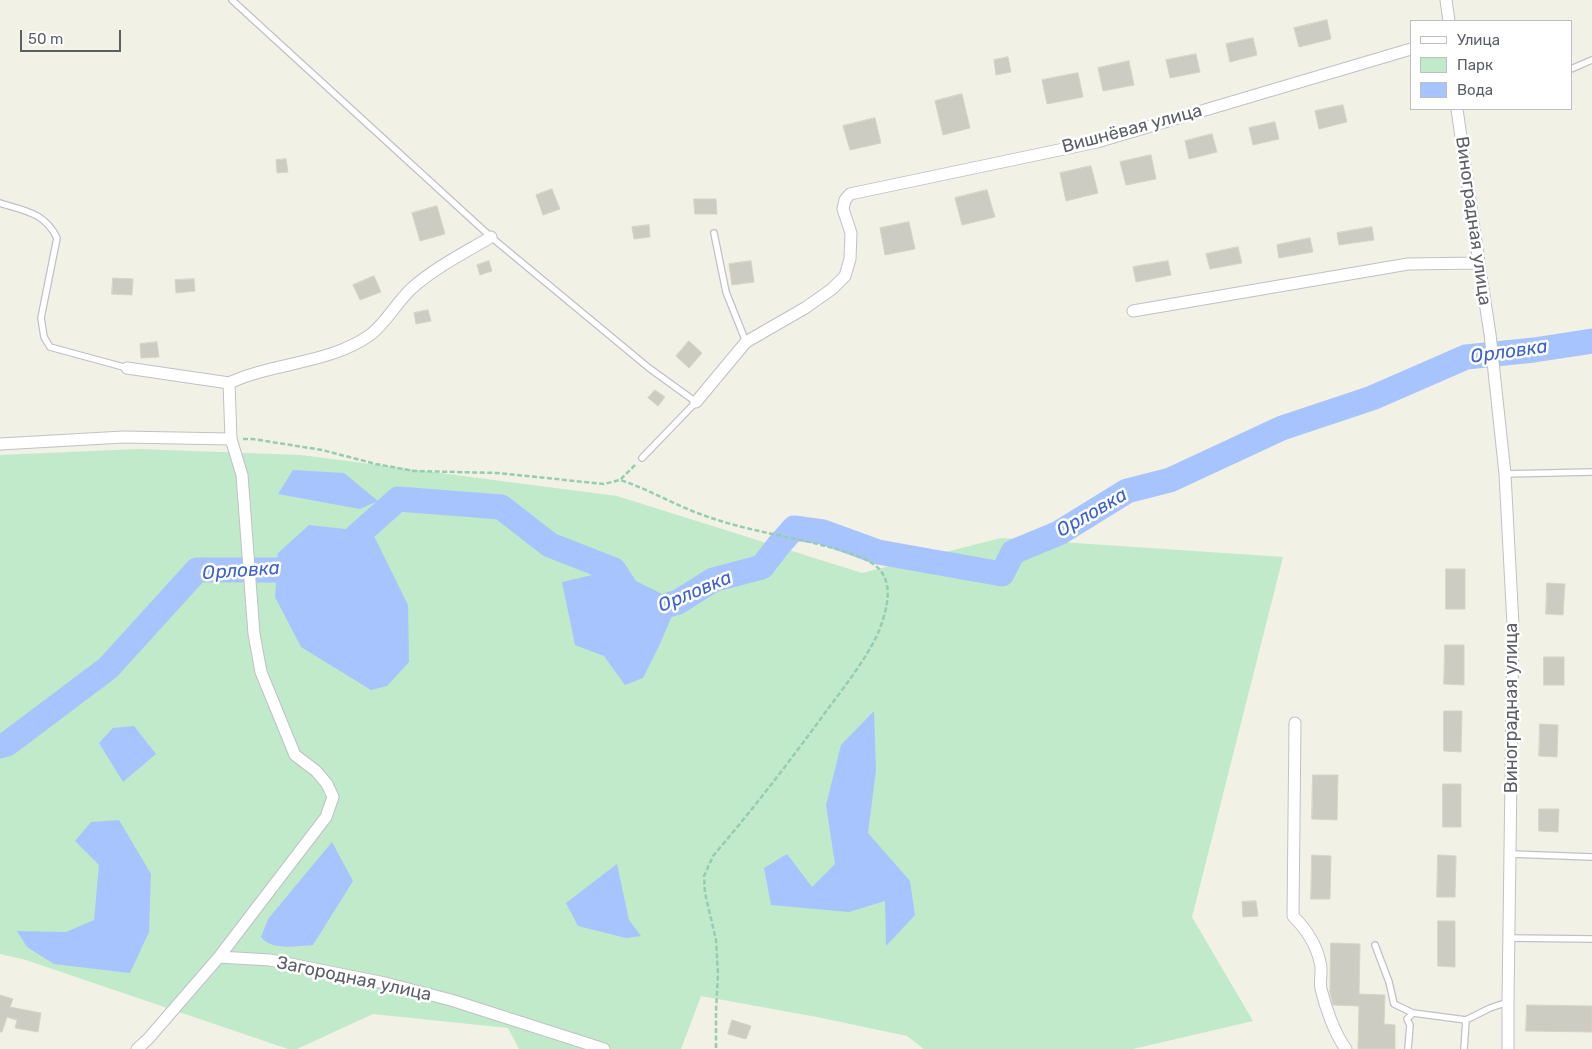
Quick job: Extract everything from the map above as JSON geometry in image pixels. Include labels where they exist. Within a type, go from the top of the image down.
[{"type":"street","points":[[1446,0],[1449,20]]},
{"type":"street","name":"Вишнёвая улица","points":[[746,342],[805,308],[832,289],[845,276],[850,259],[850,233],[843,209],[845,200],[850,194],[1097,142],[1410,49]]},
{"type":"street","name":"Виноградная улица","points":[[1457,110],[1494,368],[1505,474],[1514,625],[1508,1049]]},
{"type":"street","points":[[127,368],[229,383],[255,373],[340,351],[371,335],[411,289],[446,264],[491,237]]},
{"type":"street","points":[[1133,310],[1408,264],[1479,263]]},
{"type":"street","points":[[696,402],[746,342]]},
{"type":"street","points":[[137,1049],[219,958],[326,817],[333,797],[322,777],[295,755],[261,672],[254,634],[242,475],[230,439],[229,383]]},
{"type":"street","points":[[0,444],[123,437],[230,439]]},
{"type":"street","points":[[1295,723],[1293,916],[1305,928],[1315,945],[1321,964],[1321,987],[1340,1041],[1346,1049]]},
{"type":"street","name":"Загородная улица","points":[[219,958],[270,960],[385,983],[450,1000],[604,1049]]},
{"type":"lane","points":[[232,0],[491,237],[649,368],[696,402],[642,458]]},
{"type":"lane","points":[[1572,68],[1592,60]]},
{"type":"lane","points":[[0,203],[39,216],[51,226],[57,238],[42,318],[44,337],[50,347],[127,368]]},
{"type":"lane","points":[[714,233],[726,292],[746,342]]},
{"type":"lane","points":[[1505,474],[1592,472]]},
{"type":"lane","points":[[1510,854],[1592,857]]},
{"type":"lane","points":[[1509,938],[1592,940]]},
{"type":"lane","points":[[1375,945],[1389,982],[1394,1004],[1413,1014],[1466,1020],[1490,1008],[1508,1002]]},
{"type":"lane","points":[[1408,1049],[1410,1025],[1407,1019],[1413,1014]]},
{"type":"lane","points":[[1464,1049],[1466,1020]]},
{"type":"path","points":[[230,439],[253,439],[306,448],[414,471],[498,473],[604,484],[620,480],[642,458]]},
{"type":"path","points":[[620,480],[708,517],[741,528],[827,546],[866,559],[879,569],[887,583],[887,603],[878,632],[858,668],[797,752],[712,856],[704,876],[705,893],[716,940],[718,974],[716,1049]]},
{"type":"green space","points":[[138,449],[301,455],[617,496],[862,573],[1001,538],[1283,557],[1192,917],[1253,1021],[1133,1049],[924,1049],[907,1036],[701,996],[681,1049],[519,1049],[508,1028],[373,1014],[297,1049],[288,1049],[26,960],[0,954],[0,455]]},
{"type":"water","points":[[293,470],[344,473],[378,501],[360,509],[278,494]]},
{"type":"water","points":[[309,525],[372,532],[408,605],[409,662],[387,686],[371,690],[301,647],[275,597],[278,553]]},
{"type":"water","points":[[614,570],[678,602],[643,678],[625,685],[604,656],[575,645],[562,582]]},
{"type":"water","points":[[874,711],[876,770],[868,833],[910,881],[915,915],[886,946],[885,901],[849,912],[771,905],[764,868],[787,854],[812,887],[835,864],[826,805],[841,745]]},
{"type":"water","points":[[134,726],[156,754],[123,782],[99,743],[113,728]]},
{"type":"water","points":[[119,820],[151,874],[149,932],[130,973],[54,964],[27,947],[17,931],[66,932],[94,920],[99,865],[75,841],[91,822]]},
{"type":"water","points":[[332,842],[353,881],[313,945],[285,947],[266,941],[261,937],[268,919]]},
{"type":"water","points":[[617,864],[629,920],[641,936],[626,938],[578,926],[566,903]]},
{"type":"building","points":[[1327,20],[1331,39],[1299,47],[1294,28]]},
{"type":"building","points":[[1253,38],[1257,55],[1230,62],[1226,44]]},
{"type":"building","points":[[1196,54],[1200,72],[1170,78],[1166,60]]},
{"type":"building","points":[[1008,57],[1011,72],[996,75],[994,60]]},
{"type":"building","points":[[1129,61],[1134,85],[1103,91],[1098,68]]},
{"type":"building","points":[[1078,73],[1083,97],[1047,104],[1042,80]]},
{"type":"building","points":[[962,94],[970,128],[943,135],[935,101]]},
{"type":"building","points":[[1343,105],[1347,122],[1319,129],[1315,111]]},
{"type":"building","points":[[875,118],[881,143],[850,150],[843,126]]},
{"type":"building","points":[[1275,122],[1279,139],[1253,145],[1249,128]]},
{"type":"building","points":[[1212,134],[1217,152],[1189,159],[1185,141]]},
{"type":"building","points":[[1151,155],[1156,179],[1126,185],[1120,162]]},
{"type":"building","points":[[286,159],[288,172],[277,173],[276,160]]},
{"type":"building","points":[[1091,166],[1098,193],[1066,201],[1060,173]]},
{"type":"building","points":[[552,189],[560,209],[543,215],[536,195]]},
{"type":"building","points":[[987,190],[995,217],[962,225],[955,198]]},
{"type":"building","points":[[694,199],[716,199],[717,214],[695,214]]},
{"type":"building","points":[[437,206],[445,234],[420,241],[412,213]]},
{"type":"building","points":[[909,222],[915,249],[885,255],[880,228]]},
{"type":"building","points":[[649,225],[650,237],[634,239],[632,227]]},
{"type":"building","points":[[1372,227],[1374,240],[1339,245],[1337,233]]},
{"type":"building","points":[[1310,238],[1313,252],[1279,258],[1277,245]]},
{"type":"building","points":[[1238,247],[1242,263],[1210,269],[1206,254]]},
{"type":"building","points":[[489,261],[492,271],[480,275],[477,265]]},
{"type":"building","points":[[751,261],[754,282],[732,285],[729,264]]},
{"type":"building","points":[[1168,261],[1171,275],[1136,282],[1133,267]]},
{"type":"building","points":[[374,276],[381,292],[360,300],[353,285]]},
{"type":"building","points":[[113,278],[133,279],[132,295],[112,294]]},
{"type":"building","points":[[194,279],[195,291],[176,293],[175,280]]},
{"type":"building","points":[[428,310],[431,321],[416,324],[414,313]]},
{"type":"building","points":[[689,341],[702,353],[689,368],[676,356]]},
{"type":"building","points":[[157,342],[159,357],[141,358],[140,344]]},
{"type":"building","points":[[655,390],[665,397],[658,406],[648,398]]},
{"type":"building","points":[[1446,569],[1465,569],[1465,609],[1446,609]]},
{"type":"building","points":[[1547,583],[1565,584],[1563,615],[1546,614]]},
{"type":"building","points":[[1445,645],[1464,645],[1464,685],[1444,684]]},
{"type":"building","points":[[1544,657],[1564,657],[1564,685],[1544,685]]},
{"type":"building","points":[[1444,711],[1462,711],[1461,752],[1444,751]]},
{"type":"building","points":[[1540,724],[1558,725],[1557,757],[1539,756]]},
{"type":"building","points":[[1313,775],[1338,775],[1337,820],[1312,819]]},
{"type":"building","points":[[1443,784],[1461,784],[1461,827],[1443,827]]},
{"type":"building","points":[[1539,809],[1559,809],[1558,832],[1539,831]]},
{"type":"building","points":[[1312,855],[1331,856],[1330,899],[1311,899]]},
{"type":"building","points":[[1438,855],[1456,856],[1455,897],[1437,897]]},
{"type":"building","points":[[1256,901],[1258,916],[1243,917],[1242,902]]},
{"type":"building","points":[[1438,921],[1455,921],[1455,967],[1438,966]]},
{"type":"building","points":[[1331,943],[1360,944],[1359,994],[1385,995],[1384,1024],[1395,1025],[1395,1049],[1358,1049],[1359,1006],[1333,1005],[1330,993]]},
{"type":"building","points":[[0,995],[13,999],[10,1007],[41,1013],[38,1032],[15,1028],[17,1020],[7,1017],[2,1032],[0,1032]]},
{"type":"building","points":[[1527,1005],[1592,1006],[1592,1032],[1526,1031]]},
{"type":"building","points":[[732,1020],[751,1026],[746,1039],[728,1034]]},
{"type":"waterway","name":"Орловка","points":[[0,746],[7,744],[108,668],[197,570],[277,570],[332,558],[398,499],[501,507],[550,545],[614,570],[642,613],[678,602],[713,580],[762,567],[794,528],[823,532],[878,552],[1002,574],[1013,552],[1059,533],[1127,491],[1170,480],[1282,428],[1372,398],[1466,357],[1534,350],[1592,341]]}]
